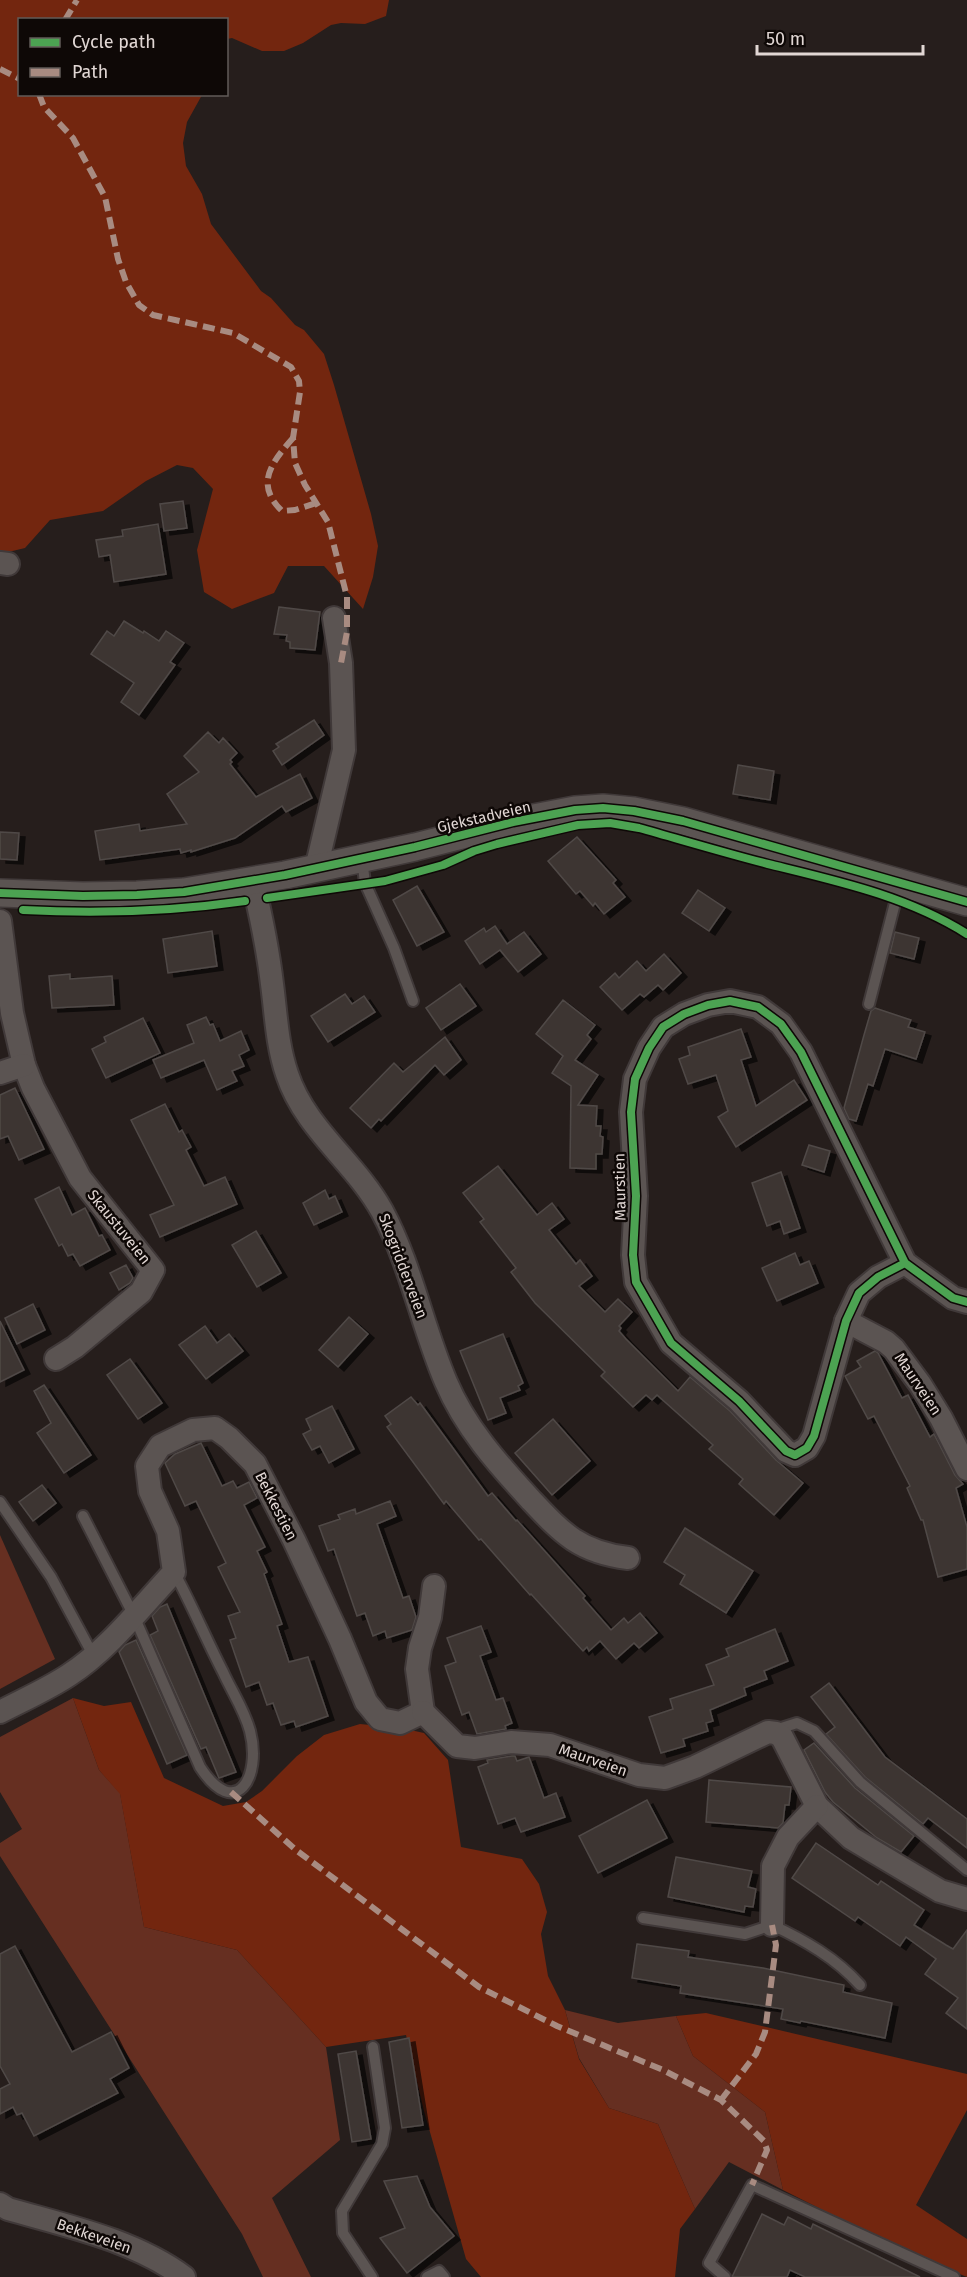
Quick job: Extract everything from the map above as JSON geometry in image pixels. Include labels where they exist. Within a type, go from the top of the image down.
[{"type":"street","points":[[316,869],[344,750],[341,663],[334,618]]},
{"type":"street","name":"Gjekstadveien","points":[[0,893],[137,896],[184,892],[253,882],[316,869],[513,822],[575,810],[603,808],[634,811],[683,821],[967,902]]},
{"type":"street","name":"Skogridderveien","points":[[253,882],[267,950],[281,1053],[290,1083],[309,1118],[360,1179],[382,1210],[412,1284],[438,1364],[460,1411],[490,1454],[561,1530],[599,1554],[628,1558]]},
{"type":"street","name":"Skaustuveien","points":[[0,921],[12,1013],[24,1065],[33,1088],[80,1178],[153,1270],[141,1292],[75,1347],[56,1359]]},
{"type":"street","name":"Maurstien","points":[[905,1263],[878,1277],[859,1293],[846,1321],[814,1436],[807,1448],[795,1455],[786,1452],[739,1401],[671,1343],[636,1282],[633,1255],[636,1196],[631,1112],[635,1079],[649,1048],[663,1027],[684,1014],[708,1005],[730,1001],[759,1007],[782,1024],[801,1052],[905,1263],[953,1298],[967,1302]]},
{"type":"street","points":[[0,1073],[24,1065]]},
{"type":"street","name":"Maurveien","points":[[846,1321],[886,1342],[894,1349],[925,1393],[967,1469]]},
{"type":"street","name":"Bekkestien","points":[[174,1572],[168,1531],[150,1491],[147,1466],[159,1446],[193,1430],[215,1428],[229,1438],[255,1464],[294,1540],[340,1639],[366,1702],[380,1719],[400,1723],[423,1712]]},
{"type":"street","points":[[0,1712],[69,1675],[134,1616],[174,1572]]},
{"type":"street","points":[[423,1712],[417,1669],[420,1648],[430,1617],[434,1586]]},
{"type":"street","name":"Maurveien","points":[[423,1712],[457,1746],[475,1748],[511,1742],[550,1745],[639,1775],[665,1778],[695,1767],[768,1732]]},
{"type":"street","points":[[768,1732],[776,1732],[782,1737],[817,1806],[851,1838],[940,1891],[967,1899]]},
{"type":"street","points":[[772,1925],[773,1866],[788,1837],[817,1806]]},
{"type":"street","name":"Bekkeveien","points":[[0,2204],[8,2209],[120,2243],[170,2266],[184,2277]]},
{"type":"lane","points":[[362,859],[365,883],[394,948],[413,1001]]},
{"type":"lane","points":[[869,1004],[896,899]]},
{"type":"lane","points":[[0,1502],[51,1577],[93,1655]]},
{"type":"lane","points":[[83,1516],[134,1616],[200,1767],[210,1783],[221,1791],[239,1791],[251,1776],[255,1757],[250,1731],[241,1706],[174,1572]]},
{"type":"lane","name":"Maurveien","points":[[768,1732],[797,1723],[814,1731],[860,1782],[967,1870]]},
{"type":"lane","points":[[643,1918],[745,1934],[772,1925],[845,1969],[860,1985]]},
{"type":"lane","points":[[372,2277],[344,2233],[342,2211],[382,2144],[384,2128],[373,2047]]},
{"type":"lane","points":[[725,2277],[709,2263],[752,2185],[935,2273],[954,2277]]},
{"type":"lane","points":[[427,2277],[439,2271],[444,2277]]},
{"type":"shaded area","points":[[0,0],[389,0],[386,16],[365,24],[331,25],[303,43],[284,51],[262,51],[232,38],[228,39],[228,18],[18,18],[18,96],[201,96],[187,122],[183,143],[186,166],[202,194],[211,224],[261,291],[271,298],[295,325],[304,330],[324,354],[334,385],[378,546],[373,577],[363,609],[324,566],[288,566],[274,593],[232,609],[204,592],[197,550],[213,489],[193,468],[177,465],[146,481],[103,511],[50,520],[25,548],[0,554]]},
{"type":"shaded area","points":[[0,1535],[55,1659],[0,1689]]},
{"type":"shaded area","points":[[73,1698],[99,1770],[120,1793],[144,1927],[237,1950],[326,2047],[340,2140],[272,2198],[311,2277],[263,2277],[242,2234],[0,1856],[0,1843],[22,1829],[0,1792],[0,1737]]},
{"type":"shaded area","points":[[73,1698],[104,1706],[131,1702],[164,1778],[223,1806],[246,1802],[262,1791],[297,1756],[324,1735],[360,1724],[424,1733],[448,1760],[461,1847],[522,1859],[539,1884],[547,1912],[541,1934],[548,1976],[565,2010],[579,2059],[609,2108],[658,2124],[695,2209],[680,2229],[675,2277],[481,2277],[466,2259],[424,2111],[406,2035],[326,2047],[237,1950],[144,1927],[120,1794],[99,1770]]},
{"type":"shaded area","points":[[565,2010],[618,2023],[676,2016],[693,2056],[765,2112],[783,2190],[729,2162],[695,2209],[658,2124],[609,2108],[579,2058]]},
{"type":"shaded area","points":[[706,2013],[967,2074],[967,2110],[916,2205],[967,2239],[967,2277],[904,2251],[783,2190],[765,2112],[693,2056],[676,2016]]},
{"type":"building","points":[[183,501],[187,528],[164,531],[160,504]]},
{"type":"building","points":[[158,524],[166,574],[114,582],[110,555],[99,557],[96,540],[123,536],[122,530]]},
{"type":"building","points":[[279,607],[320,612],[315,650],[290,648],[290,642],[286,641],[287,635],[274,634]]},
{"type":"building","points":[[124,621],[159,641],[166,631],[184,643],[170,662],[175,665],[139,715],[121,702],[134,683],[91,654],[107,631],[114,636]]},
{"type":"building","points":[[314,720],[324,735],[282,765],[273,751],[279,747],[276,744]]},
{"type":"building","points":[[208,732],[219,743],[223,738],[237,753],[230,760],[232,762],[230,764],[256,797],[300,774],[312,798],[286,812],[282,806],[235,838],[191,852],[191,850],[181,853],[180,849],[100,860],[95,831],[139,824],[140,831],[187,824],[167,794],[199,772],[184,756]]},
{"type":"building","points":[[738,765],[774,771],[770,800],[733,794]]},
{"type":"building","points":[[0,832],[19,833],[17,860],[0,859]]},
{"type":"building","points":[[577,837],[616,880],[613,883],[625,897],[604,914],[595,903],[593,906],[580,891],[576,894],[548,861]]},
{"type":"building","points":[[417,886],[444,932],[417,946],[393,900]]},
{"type":"building","points":[[698,890],[725,908],[709,931],[682,913]]},
{"type":"building","points":[[495,926],[507,944],[524,932],[541,954],[518,972],[500,950],[480,964],[465,941],[484,928],[486,932]]},
{"type":"building","points":[[212,931],[217,966],[168,973],[163,939]]},
{"type":"building","points":[[895,932],[919,938],[914,959],[890,953]]},
{"type":"building","points":[[664,954],[681,973],[663,990],[658,985],[644,997],[640,994],[622,1010],[600,987],[615,973],[619,978],[637,961],[646,971]]},
{"type":"building","points":[[70,974],[70,979],[112,976],[114,1005],[52,1008],[49,976]]},
{"type":"building","points":[[460,984],[476,1006],[441,1030],[426,1008]]},
{"type":"building","points":[[345,994],[352,1004],[364,996],[375,1012],[328,1042],[311,1016]]},
{"type":"building","points":[[563,1000],[595,1025],[587,1035],[591,1039],[575,1060],[598,1075],[578,1105],[597,1106],[596,1126],[601,1126],[600,1136],[603,1137],[602,1154],[596,1154],[596,1169],[570,1168],[571,1086],[552,1073],[563,1056],[536,1034]]},
{"type":"building","points":[[875,1008],[911,1020],[908,1027],[925,1032],[916,1059],[885,1049],[873,1086],[868,1084],[856,1121],[849,1119],[844,1108],[871,1011]]},
{"type":"building","points":[[206,1017],[210,1025],[213,1024],[220,1041],[241,1031],[249,1050],[239,1055],[244,1066],[232,1071],[237,1081],[217,1090],[204,1060],[161,1078],[153,1060],[194,1043],[187,1025]]},
{"type":"building","points":[[143,1018],[160,1053],[106,1078],[92,1049],[106,1042],[104,1037]]},
{"type":"building","points":[[741,1029],[751,1057],[741,1060],[756,1106],[794,1080],[807,1100],[736,1147],[718,1117],[728,1111],[716,1075],[688,1084],[679,1059],[690,1055],[688,1047]]},
{"type":"building","points":[[445,1037],[461,1060],[444,1075],[435,1065],[381,1121],[379,1119],[371,1128],[350,1108],[394,1063],[403,1072]]},
{"type":"building","points":[[15,1088],[44,1149],[19,1160],[8,1136],[0,1139],[0,1095]]},
{"type":"building","points":[[165,1104],[179,1132],[182,1130],[191,1147],[186,1150],[204,1186],[225,1177],[237,1204],[160,1237],[150,1215],[174,1205],[131,1120]]},
{"type":"building","points":[[809,1145],[830,1151],[824,1172],[802,1165]]},
{"type":"building","points":[[498,1166],[537,1215],[552,1203],[564,1219],[549,1230],[576,1264],[580,1260],[592,1276],[579,1286],[605,1312],[618,1299],[632,1312],[619,1326],[621,1328],[619,1331],[626,1339],[678,1391],[690,1377],[730,1411],[776,1460],[803,1483],[774,1515],[739,1484],[743,1479],[709,1449],[713,1445],[657,1395],[652,1400],[646,1395],[633,1407],[601,1376],[605,1372],[535,1303],[511,1272],[516,1268],[480,1222],[484,1219],[463,1193]]},
{"type":"building","points":[[781,1172],[800,1228],[784,1234],[780,1221],[767,1226],[752,1183]]},
{"type":"building","points":[[59,1187],[72,1215],[85,1208],[99,1236],[102,1235],[110,1250],[80,1266],[73,1254],[68,1256],[62,1244],[59,1246],[35,1199]]},
{"type":"building","points":[[325,1190],[329,1199],[335,1196],[342,1212],[314,1225],[303,1203]]},
{"type":"building","points":[[256,1231],[281,1273],[257,1287],[232,1245]]},
{"type":"building","points":[[795,1253],[800,1265],[809,1261],[818,1283],[777,1301],[762,1268]]},
{"type":"building","points":[[126,1265],[133,1278],[130,1283],[119,1290],[110,1273]]},
{"type":"building","points":[[33,1304],[45,1330],[17,1344],[5,1318]]},
{"type":"building","points":[[349,1317],[368,1334],[338,1367],[319,1350]]},
{"type":"building","points":[[0,1321],[24,1370],[0,1382]]},
{"type":"building","points":[[205,1326],[217,1343],[229,1334],[243,1351],[206,1379],[179,1345]]},
{"type":"building","points":[[503,1334],[523,1383],[518,1386],[520,1390],[500,1398],[506,1413],[488,1420],[460,1351]]},
{"type":"building","points":[[875,1351],[902,1398],[908,1395],[930,1437],[934,1434],[955,1475],[963,1484],[956,1488],[967,1527],[967,1569],[938,1577],[923,1520],[907,1488],[910,1486],[874,1416],[868,1419],[845,1376],[861,1367],[857,1361]]},
{"type":"building","points":[[130,1359],[162,1403],[138,1419],[107,1375]]},
{"type":"building","points":[[44,1385],[91,1455],[64,1473],[37,1433],[51,1423],[34,1391]]},
{"type":"building","points":[[411,1397],[418,1405],[420,1403],[488,1496],[492,1493],[517,1520],[585,1596],[583,1598],[611,1630],[624,1618],[628,1623],[640,1613],[657,1633],[639,1648],[634,1643],[616,1659],[600,1641],[589,1651],[587,1647],[583,1651],[481,1539],[479,1540],[446,1501],[444,1504],[387,1427],[391,1424],[385,1416]]},
{"type":"building","points":[[332,1406],[354,1449],[329,1463],[320,1446],[312,1450],[303,1434],[311,1430],[306,1419]]},
{"type":"building","points":[[553,1419],[590,1461],[552,1495],[515,1453]]},
{"type":"building","points":[[201,1443],[222,1486],[233,1481],[237,1488],[249,1482],[257,1498],[244,1505],[265,1547],[257,1551],[267,1572],[264,1574],[282,1624],[277,1626],[289,1662],[308,1657],[328,1716],[296,1727],[294,1721],[281,1725],[273,1703],[267,1705],[259,1682],[246,1687],[230,1640],[236,1638],[228,1616],[240,1612],[218,1567],[226,1563],[196,1501],[185,1506],[165,1463],[175,1454]]},
{"type":"building","points":[[42,1485],[56,1503],[33,1521],[19,1502]]},
{"type":"building","points":[[390,1501],[396,1516],[377,1524],[403,1598],[409,1596],[416,1617],[412,1630],[387,1638],[385,1631],[373,1636],[365,1613],[357,1616],[334,1549],[328,1551],[319,1526],[340,1519],[338,1515],[355,1509],[356,1514]]},
{"type":"building","points":[[685,1528],[753,1571],[726,1613],[680,1584],[685,1575],[664,1562]]},
{"type":"building","points":[[167,1604],[236,1772],[219,1778],[206,1747],[201,1749],[150,1635],[158,1631],[152,1616],[160,1607]]},
{"type":"building","points":[[481,1626],[491,1652],[480,1656],[496,1700],[503,1698],[512,1723],[505,1726],[506,1729],[477,1734],[469,1712],[462,1715],[445,1666],[456,1662],[447,1638]]},
{"type":"building","points":[[775,1629],[788,1661],[764,1671],[767,1679],[744,1688],[746,1695],[710,1710],[713,1721],[706,1723],[708,1731],[683,1739],[685,1746],[661,1753],[649,1717],[673,1709],[670,1699],[714,1685],[706,1665],[729,1656],[726,1649]]},
{"type":"building","points":[[136,1640],[187,1755],[167,1764],[119,1652],[125,1645]]},
{"type":"building","points":[[829,1683],[885,1757],[967,1819],[967,1848],[928,1818],[923,1824],[865,1777],[826,1734],[835,1727],[811,1697]]},
{"type":"building","points":[[814,1743],[855,1788],[914,1836],[901,1852],[877,1838],[833,1802],[825,1792],[804,1750]]},
{"type":"building","points":[[515,1756],[517,1761],[529,1757],[544,1798],[556,1793],[565,1817],[521,1832],[515,1818],[498,1824],[478,1767],[488,1763],[487,1760]]},
{"type":"building","points":[[709,1780],[791,1787],[789,1805],[785,1805],[783,1823],[778,1828],[706,1822]]},
{"type":"building","points":[[647,1800],[667,1838],[598,1873],[579,1836]]},
{"type":"building","points":[[816,1843],[878,1885],[881,1881],[924,1910],[914,1925],[946,1945],[953,1949],[967,1930],[967,2029],[946,2013],[958,1998],[925,1974],[936,1959],[906,1937],[900,1946],[858,1917],[855,1921],[792,1878]]},
{"type":"building","points":[[676,1857],[752,1871],[748,1887],[756,1889],[753,1907],[745,1906],[744,1912],[668,1897]]},
{"type":"building","points":[[637,1944],[689,1951],[688,1957],[763,1968],[844,1985],[843,1992],[892,2003],[885,2038],[781,2019],[783,2009],[680,1993],[681,1986],[632,1978]]},
{"type":"building","points":[[15,1946],[72,2052],[111,2032],[129,2068],[110,2079],[118,2093],[34,2136],[22,2113],[17,2115],[13,2107],[0,2114],[0,2089],[10,2084],[0,2066],[0,1954]]},
{"type":"building","points":[[409,2038],[423,2125],[402,2128],[389,2042]]},
{"type":"building","points":[[356,2051],[371,2139],[352,2142],[338,2054]]},
{"type":"building","points":[[417,2176],[430,2207],[454,2236],[407,2273],[380,2238],[405,2228],[384,2181]]},
{"type":"building","points":[[762,2214],[784,2225],[788,2217],[811,2229],[813,2224],[920,2277],[805,2277],[790,2270],[787,2277],[732,2277]]},
{"type":"marked path","points":[[66,18],[77,0]]},
{"type":"marked path","points":[[0,69],[18,78]]},
{"type":"marked path","points":[[40,96],[44,107],[73,138],[105,197],[118,259],[126,282],[139,305],[153,315],[233,333],[291,367],[299,381],[300,392],[293,438],[295,463],[305,485],[328,522],[347,597],[347,632],[341,663]]},
{"type":"marked path","points":[[293,438],[278,456],[269,473],[269,492],[282,511],[295,510],[316,503]]},
{"type":"marked path","points":[[231,1792],[296,1850],[479,1987],[557,2026],[663,2070],[721,2100],[764,2141],[767,2150],[752,2185]]},
{"type":"marked path","points":[[721,2100],[756,2054],[765,2032],[776,1945],[772,1925]]},
{"type":"cycle path","points":[[0,893],[83,896],[184,892],[285,875],[415,847],[513,822],[575,810],[603,808],[634,811],[683,821],[967,902]]},
{"type":"cycle path","points":[[267,898],[385,881],[443,865],[474,851],[497,844],[578,825],[610,823],[639,828],[871,891],[920,909],[967,934]]},
{"type":"cycle path","points":[[23,910],[134,911],[189,908],[245,901]]},
{"type":"cycle path","points":[[905,1263],[878,1277],[859,1293],[846,1321],[814,1436],[807,1448],[795,1455],[786,1451],[739,1401],[671,1343],[636,1282],[633,1255],[636,1196],[631,1112],[635,1079],[649,1048],[663,1027],[684,1014],[708,1005],[730,1001],[758,1007],[781,1024],[801,1052],[905,1263],[953,1298],[967,1302]]}]
